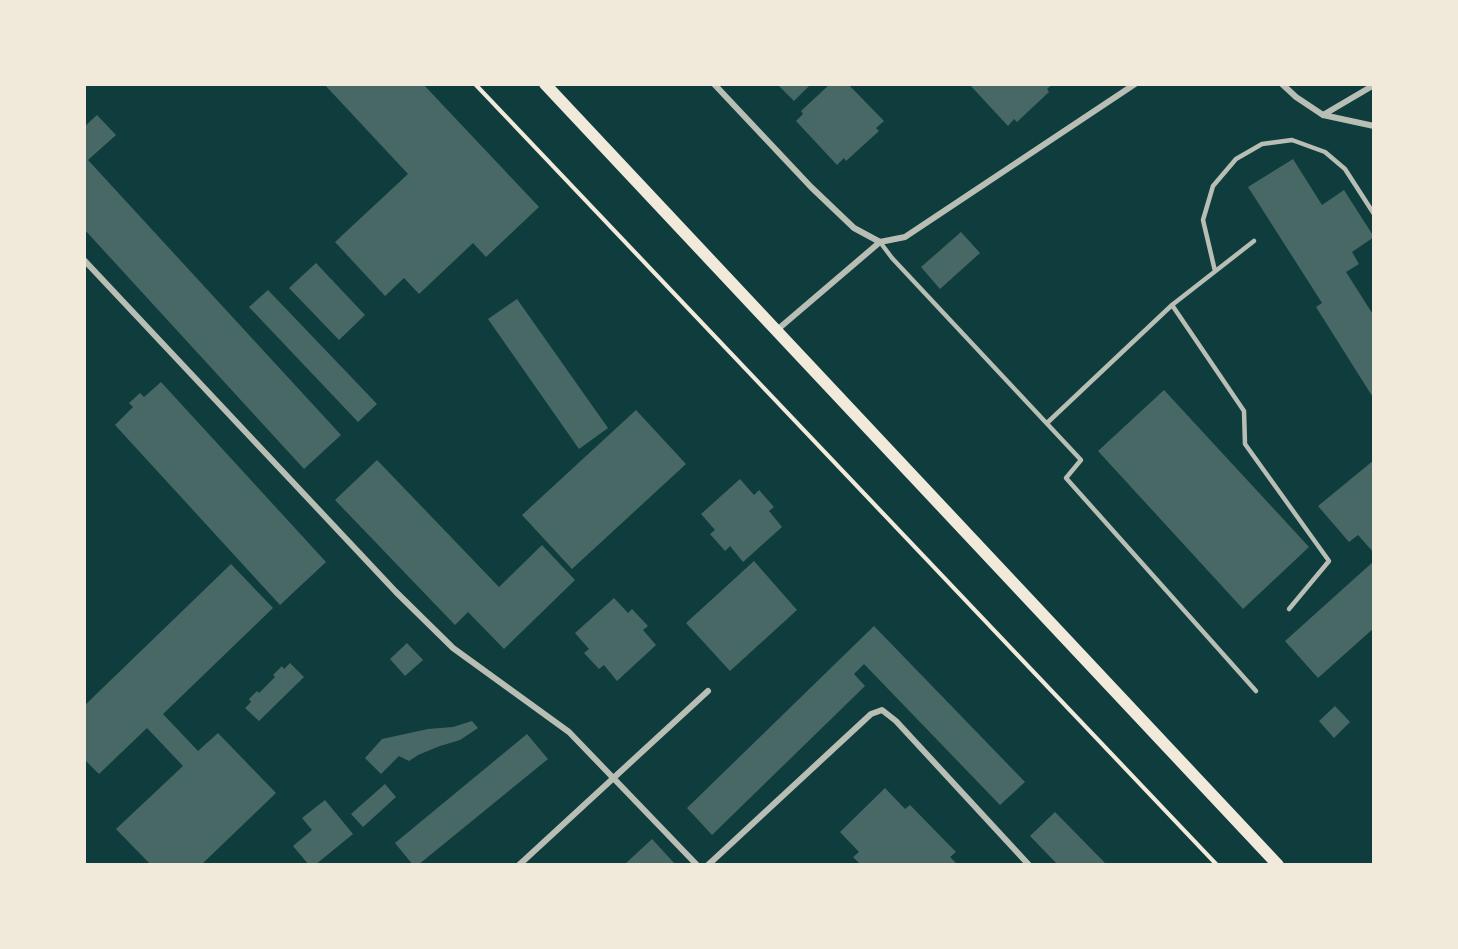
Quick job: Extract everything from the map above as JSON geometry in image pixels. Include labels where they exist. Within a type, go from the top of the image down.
[{"type":"main road","points":[[545,84],[1278,865]]},
{"type":"street","points":[[714,84],[811,188],[854,228],[880,242]]},
{"type":"street","points":[[777,330],[880,242],[905,237],[1135,84]]},
{"type":"street","points":[[1282,84],[1296,97],[1323,115],[1374,126]]},
{"type":"street","points":[[1323,115],[1374,85]]},
{"type":"street","points":[[84,260],[396,592],[453,648],[569,732],[697,865]]},
{"type":"street","points":[[519,865],[708,691]]},
{"type":"street","points":[[708,865],[871,714],[882,710],[896,721],[1029,865]]},
{"type":"lane","points":[[1215,271],[1203,220],[1213,186],[1236,159],[1262,144],[1292,140],[1325,152],[1345,169],[1374,214]]},
{"type":"lane","points":[[1047,423],[1172,305],[1254,241]]},
{"type":"lane","points":[[880,242],[892,258],[1081,460],[1066,478],[1256,691]]},
{"type":"lane","points":[[1172,305],[1244,411],[1245,444],[1329,561],[1289,609]]},
{"type":"path","points":[[475,84],[1217,865]]},
{"type":"building","points":[[324,84],[423,84],[539,207],[486,257],[473,243],[419,294],[404,278],[385,296],[335,242],[408,174]]},
{"type":"building","points":[[777,84],[811,84],[794,101]]},
{"type":"building","points":[[830,84],[848,84],[884,121],[876,128],[879,131],[846,161],[844,158],[837,165],[796,121],[803,114],[801,111]]},
{"type":"building","points":[[969,84],[1053,84],[1047,89],[1049,92],[1017,122],[1014,119],[1008,126]]},
{"type":"building","points":[[97,115],[116,135],[88,160],[341,435],[304,469],[84,229],[84,127]]},
{"type":"building","points":[[1293,159],[1322,205],[1344,190],[1374,237],[1352,252],[1359,264],[1346,272],[1374,316],[1374,399],[1316,307],[1322,303],[1248,187]]},
{"type":"building","points":[[961,232],[980,253],[940,289],[921,267]]},
{"type":"building","points":[[316,263],[365,315],[339,340],[289,288]]},
{"type":"building","points":[[268,290],[377,404],[358,422],[249,307]]},
{"type":"building","points":[[517,299],[608,428],[579,449],[488,319]]},
{"type":"building","points":[[161,382],[326,562],[280,605],[115,425],[133,407],[129,403],[140,393],[144,397]]},
{"type":"building","points":[[1164,390],[1309,547],[1243,609],[1098,451]]},
{"type":"building","points":[[636,410],[686,464],[572,569],[522,515]]},
{"type":"building","points":[[377,460],[499,587],[542,545],[575,580],[504,649],[468,612],[455,625],[335,500]]},
{"type":"building","points":[[1374,460],[1374,553],[1358,535],[1349,542],[1318,506]]},
{"type":"building","points":[[740,479],[754,495],[759,490],[774,507],[769,511],[782,527],[743,562],[730,546],[725,551],[710,534],[715,530],[701,514]]},
{"type":"building","points":[[754,561],[797,610],[730,671],[686,623]]},
{"type":"building","points":[[1374,561],[1374,628],[1318,678],[1285,641]]},
{"type":"building","points":[[231,564],[273,608],[163,714],[198,751],[218,733],[276,793],[201,865],[151,865],[116,829],[183,766],[147,728],[99,774],[84,759],[84,706]]},
{"type":"building","points":[[614,598],[628,613],[632,609],[648,626],[643,630],[656,645],[617,681],[604,665],[599,669],[584,653],[589,649],[575,633]]},
{"type":"building","points":[[874,626],[1025,782],[1000,805],[864,664],[854,674],[865,686],[712,835],[687,808]]},
{"type":"building","points":[[407,643],[423,660],[405,676],[390,659]]},
{"type":"building","points":[[290,663],[304,677],[259,721],[245,708],[251,702],[249,699],[257,691],[259,693],[275,677],[273,675],[282,666],[284,669]]},
{"type":"building","points":[[1335,706],[1350,722],[1334,738],[1319,721]]},
{"type":"building","points":[[472,721],[478,728],[460,740],[418,755],[409,761],[399,756],[381,774],[365,758],[382,739],[428,729],[453,727]]},
{"type":"building","points":[[527,734],[548,759],[418,865],[413,865],[395,843]]},
{"type":"building","points":[[385,784],[396,797],[363,827],[351,814]]},
{"type":"building","points":[[885,788],[905,809],[910,805],[956,852],[950,857],[958,865],[861,865],[853,857],[859,852],[840,832]]},
{"type":"building","points":[[325,800],[353,834],[315,865],[309,865],[293,846],[312,830],[302,818]]},
{"type":"building","points":[[1055,812],[1107,865],[1058,865],[1030,836]]},
{"type":"building","points":[[652,839],[676,865],[624,865]]}]
